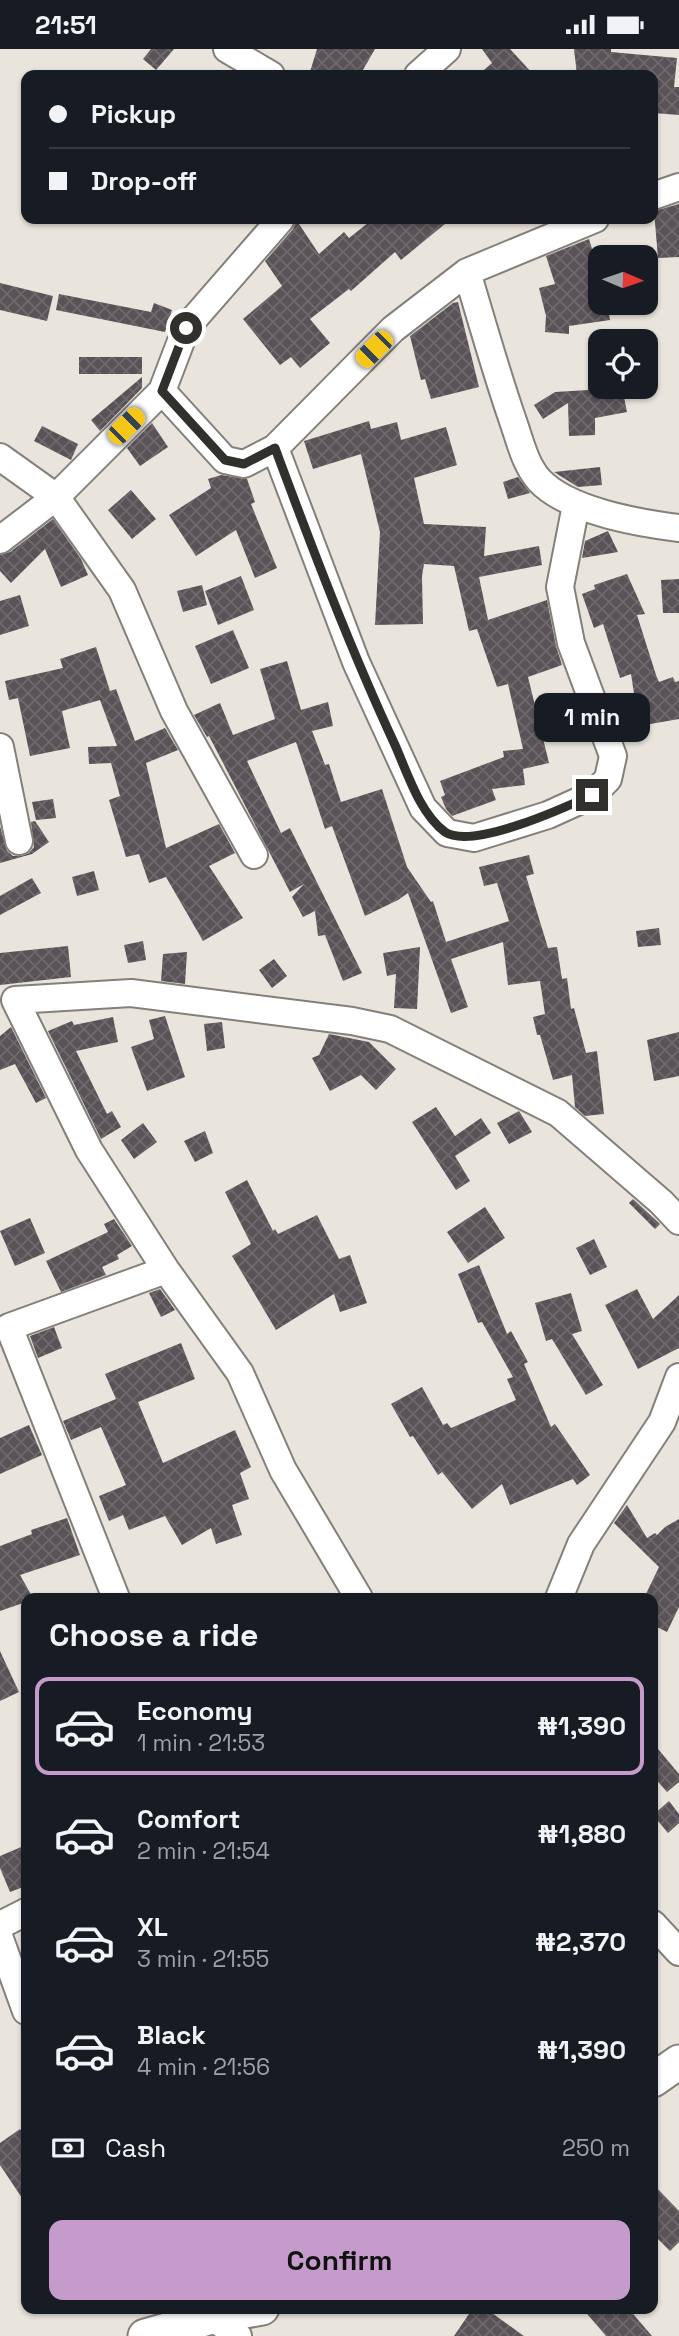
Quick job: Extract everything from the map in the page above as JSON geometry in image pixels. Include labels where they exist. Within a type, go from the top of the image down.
[{"type":"street","points":[[227,49],[263,70]]},
{"type":"street","points":[[424,70],[447,49]]},
{"type":"street","points":[[658,194],[679,187]]},
{"type":"street","points":[[0,540],[56,497],[162,391],[186,328],[277,224]]},
{"type":"street","points":[[162,391],[225,460],[244,464],[275,448],[393,329],[467,272],[583,224]]},
{"type":"street","points":[[467,272],[503,393],[527,462],[540,481],[576,505],[650,524],[679,528]]},
{"type":"street","points":[[275,448],[356,662],[423,808],[447,833],[474,838],[548,815],[592,795],[608,779],[613,757],[571,643],[560,587],[576,505]]},
{"type":"street","points":[[0,457],[56,497],[122,590],[174,711],[254,855]]},
{"type":"street","points":[[0,747],[19,841]]},
{"type":"street","points":[[356,1593],[283,1470],[240,1373],[166,1270],[89,1150],[15,1000],[131,993],[352,1021],[390,1029],[558,1113],[661,1202],[679,1221]]},
{"type":"street","points":[[114,1593],[9,1327],[166,1270]]},
{"type":"street","points":[[561,1593],[581,1544],[662,1422],[679,1377]]},
{"type":"street","points":[[0,1924],[21,1914]]},
{"type":"street","points":[[658,1929],[679,1952]]},
{"type":"street","points":[[0,1939],[21,1997]]},
{"type":"street","points":[[658,2077],[679,2062]]},
{"type":"street","points":[[145,2336],[240,2314]]},
{"type":"building","points":[[151,49],[174,49],[156,70],[143,59]]},
{"type":"building","points":[[317,49],[375,49],[363,70],[311,70]]},
{"type":"building","points":[[482,49],[510,49],[529,70],[484,70],[492,63]]},
{"type":"building","points":[[574,49],[611,49],[611,52],[677,58],[674,87],[679,87],[679,115],[658,113],[658,70],[576,70]]},
{"type":"building","points":[[679,204],[679,257],[658,258],[655,224],[658,224],[658,210]]},
{"type":"building","points":[[296,224],[299,224],[319,254],[344,232],[349,238],[367,224],[445,224],[401,260],[395,252],[351,291],[349,289],[310,319],[330,343],[300,368],[291,357],[280,365],[243,319],[282,286],[265,261]]},
{"type":"building","points":[[589,239],[588,315],[609,315],[610,320],[569,326],[569,334],[545,332],[546,316],[539,288],[555,284],[546,256]]},
{"type":"building","points":[[0,283],[53,296],[47,321],[0,310]]},
{"type":"building","points":[[59,294],[151,312],[154,303],[172,310],[165,332],[56,310]]},
{"type":"building","points":[[458,302],[479,387],[431,399],[425,379],[421,380],[410,336]]},
{"type":"building","points":[[79,357],[142,357],[142,374],[79,374]]},
{"type":"building","points":[[142,377],[142,388],[100,431],[91,420]]},
{"type":"building","points":[[588,390],[588,399],[624,399],[627,412],[595,418],[595,435],[569,436],[568,403],[543,419],[534,405],[555,392]]},
{"type":"building","points":[[369,421],[371,429],[397,422],[401,440],[446,427],[457,465],[414,478],[424,524],[486,527],[484,556],[539,546],[542,565],[479,577],[488,620],[547,600],[562,665],[528,677],[549,763],[523,769],[525,785],[492,789],[496,800],[452,816],[441,797],[445,795],[440,781],[504,757],[503,751],[523,749],[508,684],[497,687],[477,629],[469,631],[454,566],[424,564],[423,624],[375,625],[380,532],[361,454],[313,469],[304,441]]},
{"type":"building","points":[[152,423],[168,447],[140,466],[127,448]]},
{"type":"building","points":[[42,426],[78,444],[71,460],[34,441]]},
{"type":"building","points":[[600,467],[602,485],[578,487],[554,472]]},
{"type":"building","points":[[221,475],[247,479],[255,502],[251,504],[277,568],[255,578],[236,530],[196,556],[169,515],[211,488],[208,479]]},
{"type":"building","points":[[518,477],[530,493],[508,499],[503,482]]},
{"type":"building","points":[[131,490],[156,519],[132,539],[108,510]]},
{"type":"building","points":[[53,519],[81,559],[88,575],[61,587],[45,549],[11,583],[0,571],[0,555],[10,552]]},
{"type":"building","points":[[608,531],[618,552],[582,558],[585,541]]},
{"type":"building","points":[[627,574],[645,614],[637,615],[659,682],[673,677],[675,682],[679,681],[679,719],[639,726],[631,674],[620,678],[603,624],[594,628],[582,594],[595,589],[594,585]]},
{"type":"building","points":[[241,576],[254,610],[218,625],[205,591]]},
{"type":"building","points":[[679,579],[679,613],[663,613],[661,580]]},
{"type":"building","points":[[202,585],[207,605],[183,612],[177,591]]},
{"type":"building","points":[[20,595],[29,626],[0,635],[0,601]]},
{"type":"building","points":[[233,630],[249,668],[211,684],[195,646]]},
{"type":"building","points":[[96,647],[110,691],[116,689],[135,741],[165,728],[178,750],[146,763],[166,848],[219,824],[235,853],[209,866],[243,918],[203,941],[166,877],[149,883],[139,854],[126,857],[109,800],[120,796],[111,763],[89,764],[88,747],[117,746],[100,700],[62,711],[70,748],[30,756],[18,698],[9,700],[5,681],[63,668],[60,659]]},
{"type":"building","points":[[287,661],[301,710],[328,702],[333,726],[312,731],[325,765],[329,764],[341,802],[382,789],[407,867],[431,902],[433,901],[446,942],[509,921],[497,883],[484,886],[479,867],[529,855],[534,874],[526,876],[548,948],[557,947],[562,979],[567,978],[571,1009],[574,1008],[586,1053],[597,1051],[604,1114],[585,1116],[575,1107],[572,1075],[553,1080],[533,1017],[545,1014],[540,981],[508,985],[503,942],[451,959],[468,1007],[451,1013],[408,893],[365,916],[332,826],[325,829],[296,742],[247,761],[281,833],[290,828],[362,973],[343,981],[325,935],[318,936],[315,911],[303,917],[292,897],[304,884],[290,892],[209,736],[207,737],[194,715],[220,703],[233,735],[275,719],[260,669]]},
{"type":"building","points":[[53,799],[56,818],[36,820],[32,802]]},
{"type":"building","points":[[35,821],[49,842],[32,854],[0,863],[0,826],[7,851],[13,856],[21,856],[34,847],[31,822]]},
{"type":"building","points":[[94,871],[99,890],[77,896],[72,877]]},
{"type":"building","points":[[32,878],[41,893],[0,915],[0,896]]},
{"type":"building","points":[[659,928],[661,945],[638,947],[636,931]]},
{"type":"building","points":[[143,941],[146,960],[128,963],[124,945]]},
{"type":"building","points":[[68,946],[71,977],[0,985],[0,953]]},
{"type":"building","points":[[420,947],[417,1009],[394,1008],[396,974],[387,976],[383,953]]},
{"type":"building","points":[[187,952],[185,984],[161,981],[163,954]]},
{"type":"building","points":[[274,959],[287,976],[272,988],[259,970]]},
{"type":"building","points":[[165,1016],[185,1077],[147,1091],[131,1047],[154,1039],[149,1020]]},
{"type":"building","points":[[113,1017],[118,1042],[76,1051],[107,1114],[112,1111],[121,1127],[101,1139],[48,1031],[72,1021],[74,1025]]},
{"type":"building","points":[[222,1022],[225,1048],[207,1051],[204,1024]]},
{"type":"building","points":[[11,1027],[46,1098],[36,1103],[15,1064],[0,1070],[0,1036]]},
{"type":"building","points":[[679,1032],[679,1076],[654,1081],[647,1040]]},
{"type":"building","points":[[329,1034],[369,1042],[396,1069],[376,1090],[361,1075],[330,1091],[312,1058],[319,1055]]},
{"type":"building","points":[[436,1107],[455,1136],[481,1118],[491,1133],[455,1156],[470,1181],[456,1190],[412,1122]]},
{"type":"building","points":[[519,1111],[532,1132],[509,1144],[497,1123]]},
{"type":"building","points":[[143,1123],[157,1142],[134,1159],[121,1140]]},
{"type":"building","points":[[205,1131],[213,1153],[195,1162],[184,1141]]},
{"type":"building","points":[[247,1180],[273,1231],[275,1229],[278,1234],[317,1215],[339,1259],[350,1255],[367,1303],[340,1312],[334,1294],[276,1330],[232,1256],[251,1244],[225,1192]]},
{"type":"building","points":[[633,1199],[660,1224],[655,1229],[629,1203]]},
{"type":"building","points":[[485,1207],[505,1238],[468,1263],[447,1232]]},
{"type":"building","points":[[30,1218],[45,1253],[15,1266],[0,1231]]},
{"type":"building","points":[[114,1219],[132,1246],[117,1255],[119,1259],[102,1267],[106,1275],[61,1292],[46,1261],[108,1232],[104,1224]]},
{"type":"building","points":[[594,1239],[607,1267],[590,1275],[576,1248]]},
{"type":"building","points":[[479,1265],[507,1334],[511,1331],[528,1362],[524,1364],[551,1427],[555,1424],[590,1475],[577,1485],[573,1479],[510,1505],[502,1484],[472,1509],[442,1472],[438,1475],[413,1436],[410,1437],[391,1404],[422,1387],[443,1425],[447,1423],[451,1428],[516,1400],[507,1379],[513,1377],[482,1322],[478,1323],[458,1274]]},
{"type":"building","points":[[160,1289],[175,1310],[161,1317],[149,1293]]},
{"type":"building","points":[[637,1289],[653,1319],[679,1295],[679,1348],[638,1369],[605,1305]]},
{"type":"building","points":[[571,1293],[582,1331],[572,1334],[603,1385],[586,1395],[552,1339],[546,1341],[535,1303]]},
{"type":"building","points":[[54,1327],[62,1348],[38,1358],[30,1336]]},
{"type":"building","points":[[181,1343],[195,1379],[138,1402],[163,1463],[235,1430],[251,1467],[240,1473],[249,1499],[232,1505],[242,1535],[216,1544],[211,1528],[182,1545],[165,1516],[129,1530],[123,1515],[109,1521],[99,1496],[126,1485],[101,1427],[71,1440],[63,1421],[116,1399],[105,1374]]},
{"type":"building","points":[[29,1425],[42,1455],[0,1474],[0,1438]]},
{"type":"building","points":[[627,1505],[647,1538],[655,1533],[657,1535],[679,1519],[679,1607],[667,1632],[658,1628],[658,1593],[646,1593],[659,1567],[614,1523]]},
{"type":"building","points":[[67,1518],[80,1555],[20,1575],[30,1593],[21,1593],[21,1604],[0,1611],[0,1546],[32,1534],[31,1530]]},
{"type":"building","points":[[0,1651],[19,1692],[0,1701]]},
{"type":"building","points":[[658,1749],[679,1774],[679,1782],[667,1792],[658,1782]]},
{"type":"building","points":[[669,1801],[679,1814],[679,1823],[668,1833],[658,1821],[658,1811]]},
{"type":"building","points":[[21,1847],[21,1888],[10,1892],[0,1868],[0,1856]]},
{"type":"building","points":[[21,2130],[21,2196],[0,2165],[0,2143]]},
{"type":"building","points":[[658,2189],[679,2211],[679,2242],[670,2251],[658,2239]]},
{"type":"building","points":[[469,2314],[493,2314],[524,2336],[454,2336]]},
{"type":"building","points":[[587,2314],[633,2314],[652,2336],[606,2336]]},
{"type":"route","points":[[186,328],[162,391],[225,460],[244,464],[275,448],[356,662],[423,808],[447,833],[474,838],[548,815],[592,795]]}]
